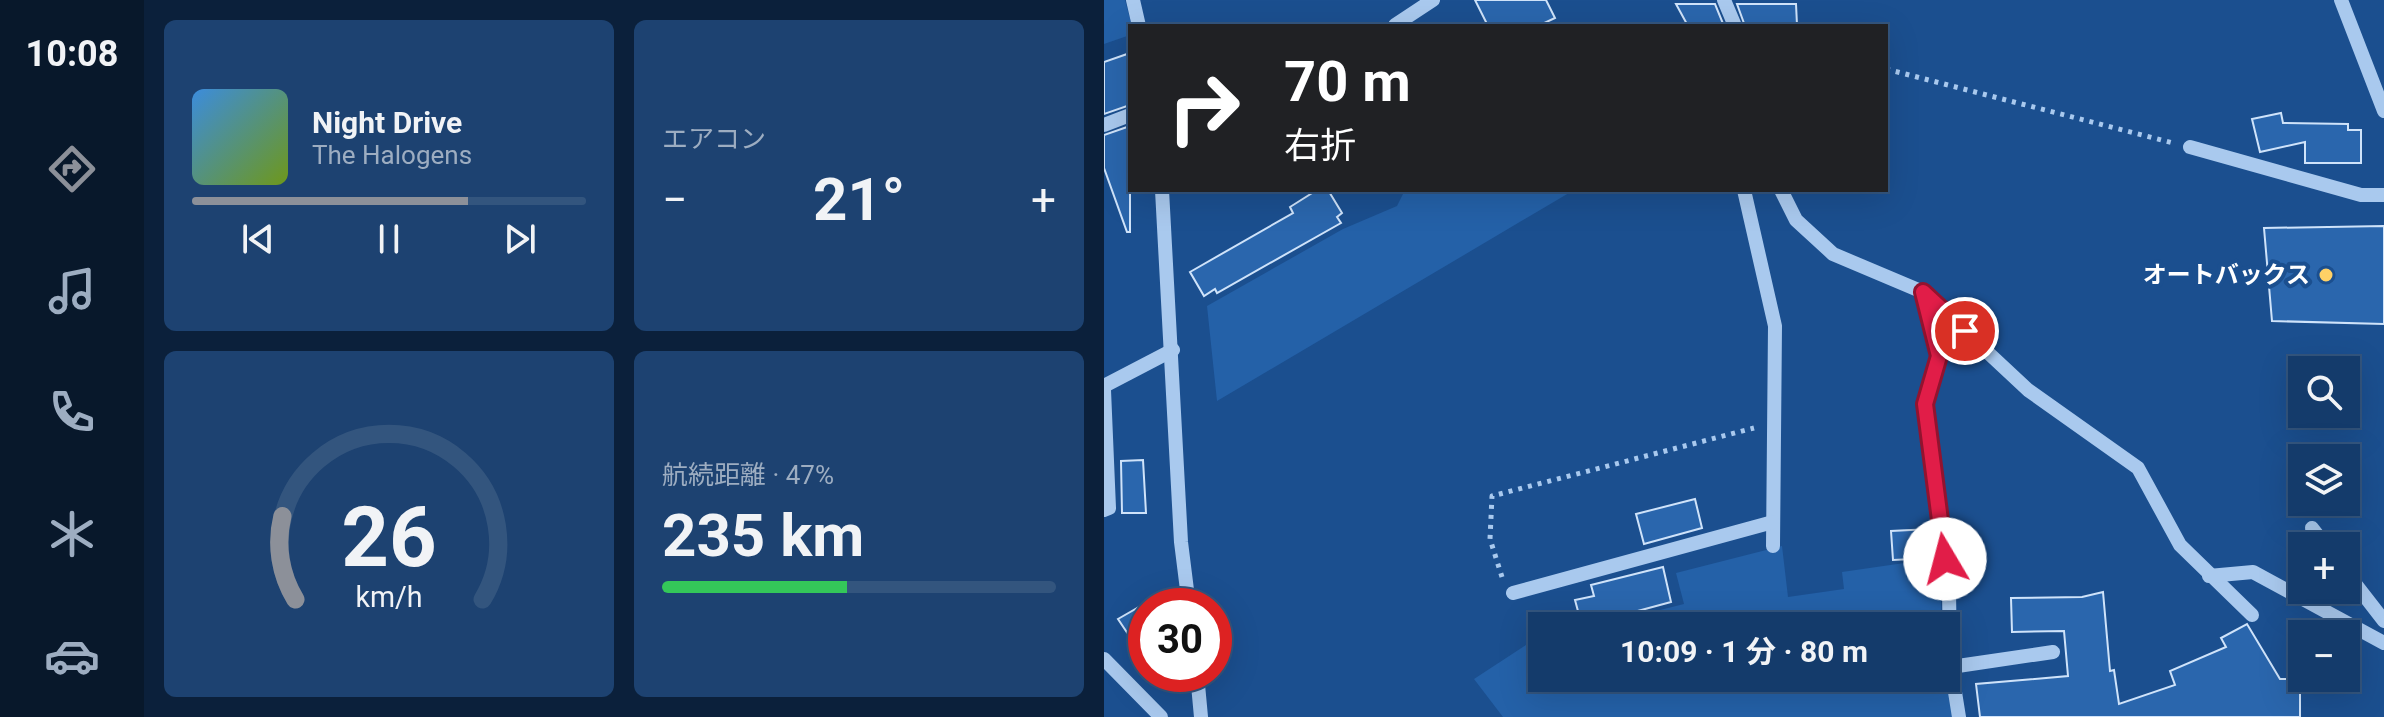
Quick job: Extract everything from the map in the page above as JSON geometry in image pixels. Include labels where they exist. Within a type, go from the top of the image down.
[{"type":"street","points":[[1133,0],[1139,24]]},
{"type":"street","points":[[1397,24],[1433,0]]},
{"type":"street","points":[[1724,0],[1734,24]]},
{"type":"street","points":[[2341,0],[2384,111]]},
{"type":"street","points":[[1104,125],[1128,116]]},
{"type":"street","points":[[2190,147],[2361,195],[2384,195]]},
{"type":"street","points":[[1162,192],[1181,542],[1187,588]]},
{"type":"street","points":[[1744,192],[1775,326],[1773,546]]},
{"type":"street","points":[[1782,192],[1796,220],[1833,254],[1923,292],[2028,390],[2138,468],[2180,545],[2252,615]]},
{"type":"street","points":[[1923,292],[1939,356],[1925,404],[1950,612]]},
{"type":"street","points":[[1104,510],[1109,508],[1104,388],[1173,350]]},
{"type":"street","points":[[1513,593],[1773,522]]},
{"type":"street","points":[[2312,528],[2315,532]]},
{"type":"street","points":[[2209,576],[2253,572],[2384,643]]},
{"type":"street","points":[[2360,590],[2384,621]]},
{"type":"street","points":[[1960,666],[2053,652]]},
{"type":"street","points":[[1104,659],[1161,717]]},
{"type":"street","points":[[1199,692],[1201,717]]},
{"type":"street","points":[[1955,692],[1959,717]]},
{"type":"path","points":[[1888,70],[2190,147]]},
{"type":"path","points":[[1513,593],[1498,572],[1490,539],[1492,496],[1774,423]]},
{"type":"shaded area","points":[[1104,0],[1125,0],[1131,24],[1128,24],[1128,36],[1104,44]]},
{"type":"shaded area","points":[[1404,192],[1571,192],[1217,401],[1207,306],[1343,229],[1397,206]]},
{"type":"shaded area","points":[[1782,546],[1788,597],[1844,589],[1842,572],[1939,558],[1941,612],[1652,612],[1684,604],[1676,573]]},
{"type":"shaded area","points":[[1528,644],[1528,692],[1949,692],[1953,717],[1503,717],[1474,679]]},
{"type":"building","points":[[1475,0],[1546,0],[1555,18],[1542,24],[1487,24]]},
{"type":"building","points":[[1676,4],[1715,4],[1723,24],[1687,24]]},
{"type":"building","points":[[1737,4],[1796,4],[1797,24],[1744,24]]},
{"type":"building","points":[[1128,54],[1128,106],[1104,114],[1104,62]]},
{"type":"building","points":[[2281,113],[2283,123],[2348,124],[2348,130],[2361,130],[2361,163],[2305,163],[2305,142],[2260,152],[2252,119]]},
{"type":"building","points":[[1128,127],[1130,232],[1127,232],[1104,168],[1104,135]]},
{"type":"building","points":[[1314,192],[1329,192],[1342,213],[1337,217],[1341,223],[1217,293],[1215,289],[1204,296],[1190,272],[1293,213],[1290,207]]},
{"type":"building","name":"オートバックス","points":[[2384,226],[2384,324],[2272,321],[2264,228]]},
{"type":"building","points":[[1143,460],[1146,513],[1122,513],[1121,461]]},
{"type":"building","points":[[1695,499],[1702,528],[1644,544],[1636,514]]},
{"type":"building","points":[[1931,529],[1933,558],[1893,560],[1891,531]]},
{"type":"building","points":[[1663,567],[1671,602],[1634,612],[1578,612],[1575,600],[1594,596],[1591,585]]},
{"type":"building","points":[[2103,592],[2110,671],[2114,670],[2119,704],[2175,685],[2170,671],[2226,647],[2221,638],[2247,624],[2280,679],[2288,679],[2288,692],[2300,692],[2300,717],[1980,717],[1976,684],[2068,676],[2064,631],[2012,632],[2011,598],[2082,597]]},
{"type":"building","points":[[1128,613],[1128,634],[1118,619]]},
{"type":"place","name":"オートバックス","points":[[2326,275]]},
{"type":"route","points":[[1945,559],[1925,404],[1939,356],[1923,292],[1965,331]]}]
